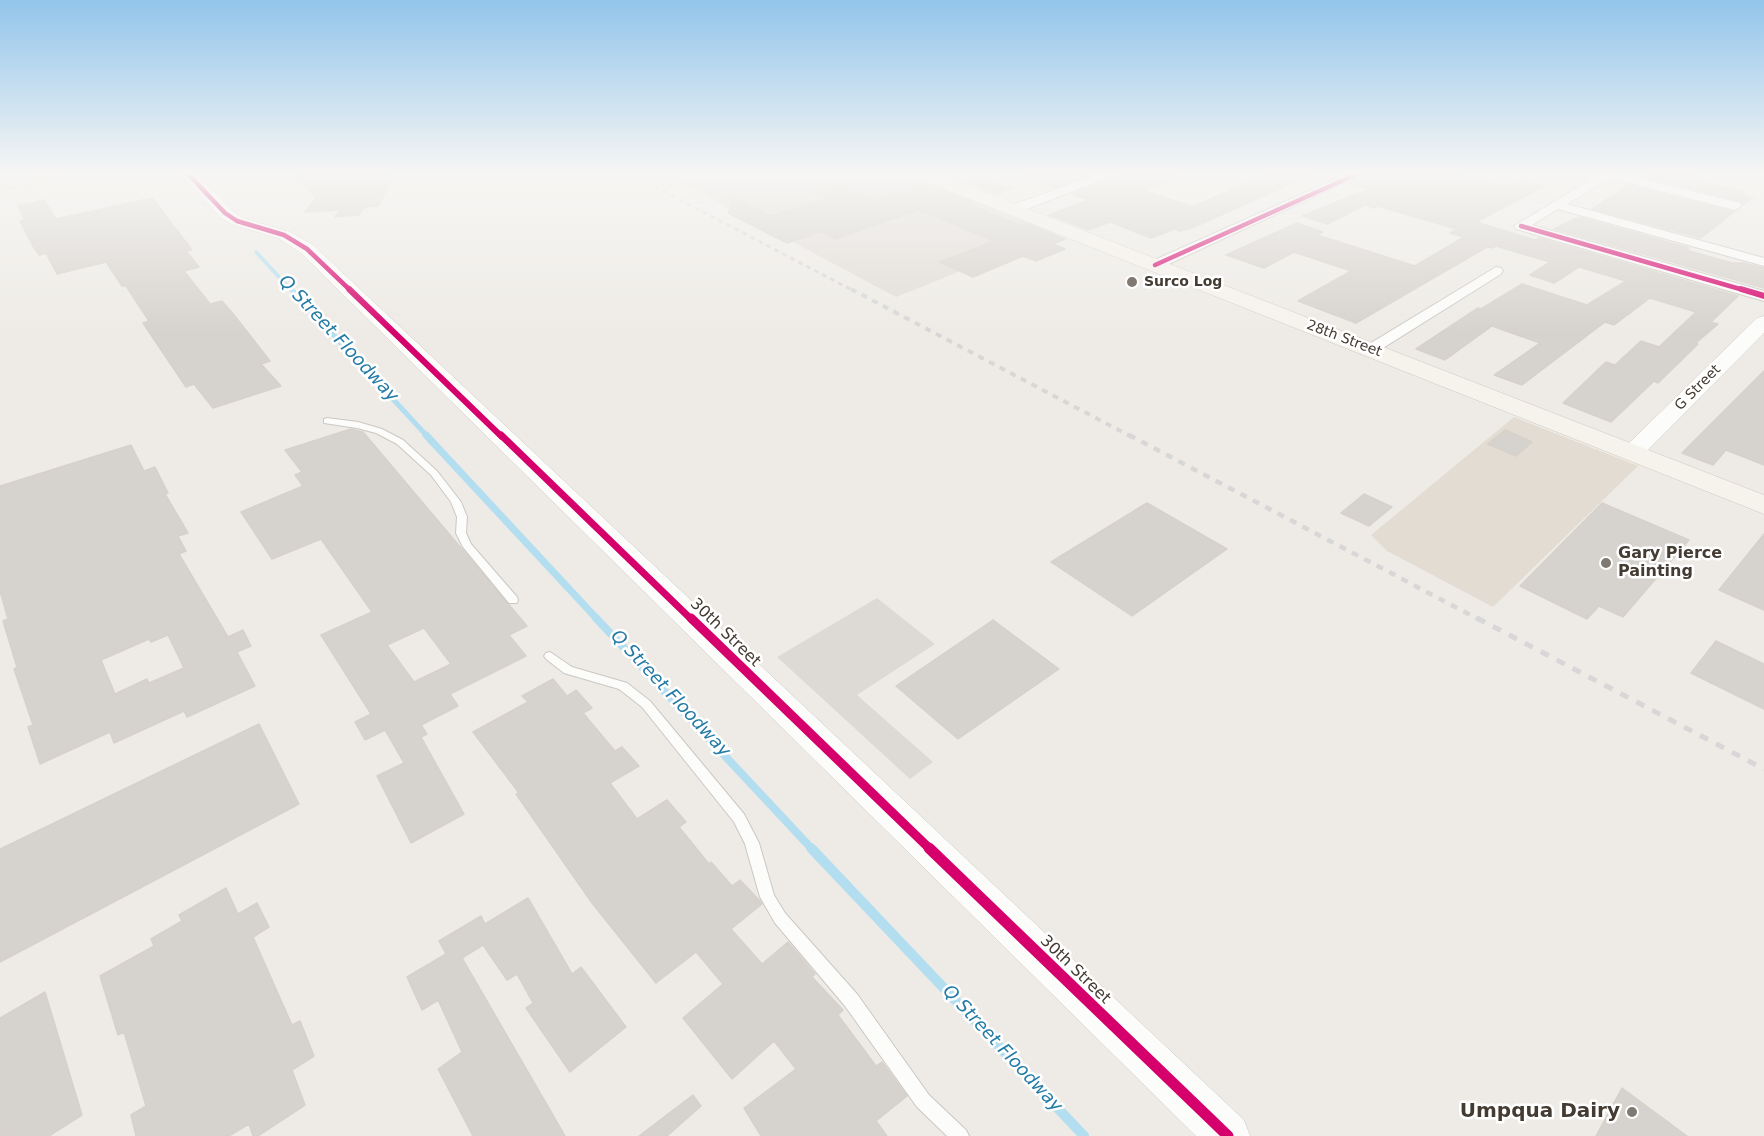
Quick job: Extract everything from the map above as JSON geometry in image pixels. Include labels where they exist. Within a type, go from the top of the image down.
[{"type":"main road","name":"28th Street","points":[[1059,227],[1764,506]]},
{"type":"street","name":"30th Street","points":[[257,227],[284,235],[307,249],[1228,1136]]},
{"type":"street","points":[[1155,265],[1240,227]]},
{"type":"street","points":[[1525,227],[1764,296]]},
{"type":"street","points":[[1637,227],[1764,262]]},
{"type":"street","points":[[1369,349],[1496,271]]},
{"type":"street","name":"G Street","points":[[1632,453],[1764,322]]},
{"type":"lane","points":[[327,421],[358,425],[386,435],[400,442],[434,473],[456,502],[462,517],[461,533],[467,545],[513,600]]},
{"type":"lane","points":[[550,656],[567,670],[623,686],[646,704],[739,818],[752,843],[767,897],[780,918],[851,1000],[923,1101],[960,1136]]},
{"type":"shaded area","points":[[765,227],[1041,227],[1056,233],[896,297]]},
{"type":"shaded area","points":[[1514,417],[1638,466],[1493,607],[1387,551],[1371,535]]},
{"type":"shaded area","points":[[877,598],[935,644],[857,695],[933,762],[910,779],[777,657]]},
{"type":"building","points":[[23,227],[174,227],[192,250],[186,251],[199,267],[184,271],[210,304],[222,301],[234,315],[270,361],[261,364],[281,386],[213,408],[194,384],[186,387],[143,323],[149,321],[126,286],[122,286],[106,262],[57,274],[46,253],[39,255]]},
{"type":"building","points":[[756,227],[870,227],[835,239],[821,232],[787,243]]},
{"type":"building","points":[[960,227],[1034,227],[1065,239],[1053,244],[1065,249],[1036,261],[1023,256],[973,277],[940,262],[994,241]]},
{"type":"building","points":[[1081,227],[1097,227],[1089,230]]},
{"type":"building","points":[[1123,227],[1194,227],[1180,231],[1175,229],[1151,238]]},
{"type":"building","points":[[1288,227],[1309,227],[1323,232],[1317,235],[1415,266],[1464,237],[1450,233],[1456,229],[1449,227],[1492,227],[1535,240],[1539,238],[1738,296],[1711,322],[1718,324],[1696,343],[1698,344],[1658,383],[1654,381],[1611,422],[1563,403],[1606,362],[1615,365],[1641,341],[1659,347],[1696,312],[1650,298],[1614,325],[1605,322],[1522,385],[1494,375],[1540,343],[1492,326],[1445,360],[1416,349],[1478,308],[1481,309],[1522,284],[1587,305],[1626,281],[1579,267],[1554,283],[1530,275],[1550,262],[1496,246],[1487,247],[1356,323],[1298,301],[1351,271],[1294,252],[1264,268],[1226,255]]},
{"type":"building","points":[[1558,227],[1615,227],[1732,263],[1764,268],[1764,288],[1554,229]]},
{"type":"building","points":[[1660,227],[1715,227],[1701,238]]},
{"type":"building","points":[[1764,371],[1764,465],[1726,450],[1713,465],[1682,453]]},
{"type":"building","points":[[351,429],[363,432],[527,626],[509,635],[526,656],[450,694],[458,706],[421,725],[427,734],[421,737],[464,814],[411,843],[377,776],[404,763],[385,730],[365,740],[355,722],[371,714],[321,635],[372,612],[321,539],[272,559],[241,512],[303,486],[295,475],[302,472],[285,450]],"holes":[[[424,628],[451,664],[414,682],[387,645]]]},
{"type":"building","points":[[1505,430],[1532,442],[1516,456],[1488,444]]},
{"type":"building","points":[[131,445],[144,471],[155,467],[168,493],[165,494],[188,533],[178,536],[186,551],[179,554],[228,637],[243,630],[251,646],[237,652],[255,686],[187,717],[184,711],[114,743],[110,732],[40,764],[28,727],[33,725],[14,669],[17,667],[3,621],[8,619],[0,591],[0,486]],"holes":[[[168,635],[184,668],[149,683],[147,679],[115,694],[101,660],[149,639],[151,642]]]},
{"type":"building","points":[[1364,494],[1392,507],[1369,526],[1341,513]]},
{"type":"building","points":[[1147,503],[1227,549],[1132,616],[1051,562]]},
{"type":"building","name":"Gary Pierce Painting","points":[[1602,503],[1689,540],[1623,617],[1599,606],[1587,619],[1520,586]]},
{"type":"building","points":[[1764,534],[1764,610],[1719,590]]},
{"type":"building","points":[[993,620],[1059,669],[958,739],[896,686]]},
{"type":"building","points":[[1716,641],[1764,664],[1764,709],[1691,673]]},
{"type":"building","points":[[553,679],[567,696],[576,690],[592,708],[583,713],[615,751],[622,747],[639,766],[610,783],[637,819],[667,800],[686,822],[679,827],[709,864],[711,862],[732,886],[740,880],[762,904],[731,929],[762,964],[788,942],[815,974],[812,977],[843,1010],[838,1015],[876,1066],[882,1062],[907,1096],[876,1121],[887,1136],[761,1136],[744,1108],[796,1069],[774,1041],[732,1079],[683,1018],[723,984],[696,952],[656,983],[592,903],[516,794],[519,793],[473,732],[528,702],[522,696]]},
{"type":"building","points":[[259,724],[299,804],[0,962],[0,849]]},
{"type":"building","points":[[226,888],[238,914],[257,903],[269,927],[253,937],[292,1025],[300,1021],[314,1056],[292,1070],[305,1105],[258,1136],[253,1136],[249,1124],[229,1136],[136,1136],[131,1115],[146,1106],[124,1032],[118,1035],[100,976],[154,946],[151,939],[182,921],[179,915]]},
{"type":"building","points":[[528,898],[572,974],[581,967],[626,1027],[570,1072],[526,1008],[533,1003],[517,974],[507,980],[483,945],[462,958],[565,1136],[473,1136],[438,1069],[462,1052],[438,1000],[422,1010],[407,977],[446,954],[439,941],[481,916],[485,924]]},
{"type":"building","points":[[45,992],[82,1115],[49,1136],[0,1136],[0,1018]]},
{"type":"building","name":"Umpqua Dairy","points":[[1622,1088],[1687,1136],[1596,1136]]},
{"type":"building","points":[[693,1095],[701,1106],[667,1136],[639,1136]]},
{"type":"waterway","name":"Q Street Floodway","points":[[256,252],[292,291]]},
{"type":"waterway","name":"Q Street Floodway","points":[[291,289],[428,437]]},
{"type":"waterway","name":"Q Street Floodway","points":[[426,435],[598,620]]},
{"type":"waterway","name":"Q Street Floodway","points":[[596,618],[812,849]]},
{"type":"waterway","name":"Q Street Floodway","points":[[811,848],[1084,1136]]},
{"type":"railway","points":[[732,227],[854,291]]},
{"type":"railway","points":[[851,289],[1132,437]]},
{"type":"railway","points":[[1129,435],[1480,620]]},
{"type":"railway","points":[[1477,618],[1764,769]]},
{"type":"cycle path","points":[[257,227],[284,235],[307,249],[1228,1136]]},
{"type":"cycle path","points":[[1155,265],[1239,227]]},
{"type":"cycle path","points":[[1525,227],[1764,296]]},
{"type":"place","name":"Surco Log","points":[[1132,282]]},
{"type":"place","name":"Gary Pierce Painting","points":[[1606,563]]},
{"type":"place","name":"Umpqua Dairy","points":[[1632,1112]]}]
